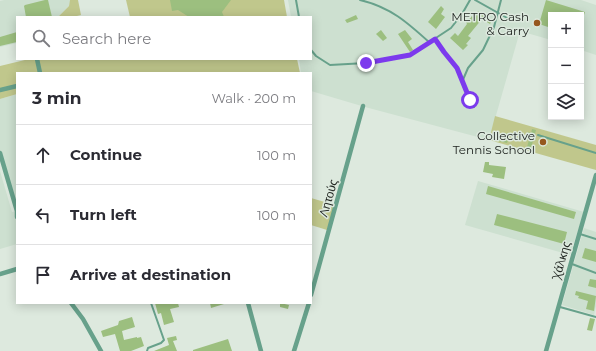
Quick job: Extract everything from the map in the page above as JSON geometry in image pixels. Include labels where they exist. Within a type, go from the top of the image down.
[{"type":"street","points":[[37,60],[40,72]]},
{"type":"street","points":[[0,90],[16,86]]},
{"type":"street","name":"Λητούς","points":[[312,291],[363,106]]},
{"type":"street","points":[[1,157],[16,208]]},
{"type":"street","name":"Χάλκης","points":[[546,351],[596,174]]},
{"type":"street","points":[[0,274],[16,269]]},
{"type":"street","points":[[71,304],[83,319],[101,351]]},
{"type":"street","points":[[248,304],[260,351]]},
{"type":"street","points":[[294,351],[309,304]]},
{"type":"lane","points":[[296,0],[299,16]]},
{"type":"lane","points":[[360,0],[375,3],[403,19],[430,42]]},
{"type":"lane","points":[[312,51],[316,56],[330,65],[366,63],[410,55],[452,28],[470,0]]},
{"type":"lane","points":[[475,0],[510,19]]},
{"type":"lane","points":[[462,82],[468,68],[483,50],[494,27],[501,0]]},
{"type":"lane","points":[[435,39],[457,68],[474,107]]},
{"type":"lane","points":[[538,135],[596,153]]},
{"type":"lane","points":[[579,234],[596,239]]},
{"type":"lane","points":[[571,264],[596,273]]},
{"type":"lane","points":[[147,351],[148,348],[161,343],[164,340],[151,304]]},
{"type":"lane","points":[[559,307],[596,317]]},
{"type":"shaded area","points":[[70,0],[70,2],[69,6],[59,16],[16,16],[16,43],[0,47],[0,1]]},
{"type":"shaded area","points":[[288,0],[581,0],[596,5],[596,55],[584,51],[584,12],[548,12],[548,39],[520,31],[489,140],[312,91],[312,72],[301,72],[299,60],[312,60],[312,16],[291,16]]},
{"type":"shaded area","points":[[16,94],[16,200],[0,151],[0,99]]},
{"type":"shaded area","points":[[0,171],[12,212],[16,211],[16,244],[0,249]]},
{"type":"shaded area","points":[[478,181],[584,212],[570,255],[465,225]]},
{"type":"shaded area","points":[[584,228],[596,232],[596,306],[594,315],[562,305]]},
{"type":"green space","points":[[70,0],[78,0],[81,15],[59,16],[69,6]]},
{"type":"green space","points":[[126,0],[284,0],[287,16],[130,16]]},
{"type":"green space","points":[[25,60],[297,60],[300,72],[16,72],[16,94],[0,99],[0,66]]},
{"type":"green space","name":"Collective Tennis School","points":[[495,116],[596,145],[596,170],[489,140]]},
{"type":"green space","points":[[312,198],[335,205],[327,230],[312,225]]},
{"type":"building","points":[[48,0],[52,16],[26,16],[25,5]]},
{"type":"building","points":[[170,0],[231,0],[222,12],[224,16],[187,16],[178,10],[172,11]]},
{"type":"building","points":[[546,0],[585,12],[584,15],[584,12],[548,12],[548,27],[539,24]]},
{"type":"building","points":[[441,6],[444,9],[441,14],[445,17],[436,29],[428,22]]},
{"type":"building","points":[[478,11],[486,18],[487,17],[490,19],[489,21],[491,22],[490,24],[482,19],[468,36],[471,38],[466,44],[468,45],[463,50],[450,38],[455,33],[458,36],[467,24],[466,22]]},
{"type":"building","points":[[356,15],[358,19],[347,23],[345,20]]},
{"type":"building","points":[[381,30],[387,38],[383,41],[376,34]]},
{"type":"building","points":[[405,30],[412,39],[408,42],[413,50],[410,52],[398,34]]},
{"type":"building","points":[[16,32],[16,42],[0,46],[0,37]]},
{"type":"building","points":[[532,129],[536,130],[531,148],[527,147],[529,140],[526,139],[528,132],[531,133]]},
{"type":"building","points":[[505,133],[510,134],[507,143],[498,141],[499,137],[504,138]]},
{"type":"building","points":[[485,162],[489,162],[489,165],[506,167],[504,179],[492,177],[493,174],[483,172]]},
{"type":"building","points":[[488,186],[576,212],[574,219],[486,194]]},
{"type":"building","points":[[497,214],[567,232],[564,244],[494,225]]},
{"type":"building","points":[[585,248],[596,251],[596,262],[582,258]]},
{"type":"building","points":[[590,279],[596,280],[596,288],[588,286]]},
{"type":"building","points":[[576,291],[596,296],[594,311],[586,309],[588,301],[578,298],[579,296],[575,295]]},
{"type":"building","points":[[155,304],[178,304],[179,307],[170,309],[174,322],[164,325],[161,313],[158,314]]},
{"type":"building","points":[[210,304],[224,304],[211,308]]},
{"type":"building","points":[[280,304],[289,305],[288,309],[280,307]]},
{"type":"building","points":[[132,317],[135,327],[122,331],[124,340],[141,337],[144,346],[131,351],[120,351],[115,334],[103,337],[101,331],[118,325],[119,321]]},
{"type":"building","points":[[590,318],[595,319],[592,331],[587,330]]},
{"type":"building","points":[[176,336],[177,340],[173,341],[177,351],[154,351],[169,345],[167,338]]},
{"type":"building","points":[[228,339],[232,351],[193,351],[193,350]]},
{"type":"place","name":"METRO Cash & Carry","points":[[537,23]]},
{"type":"place","name":"Collective Tennis School","points":[[543,142]]},
{"type":"route","points":[[366,63],[410,55],[435,39],[457,68],[470,100]]}]
